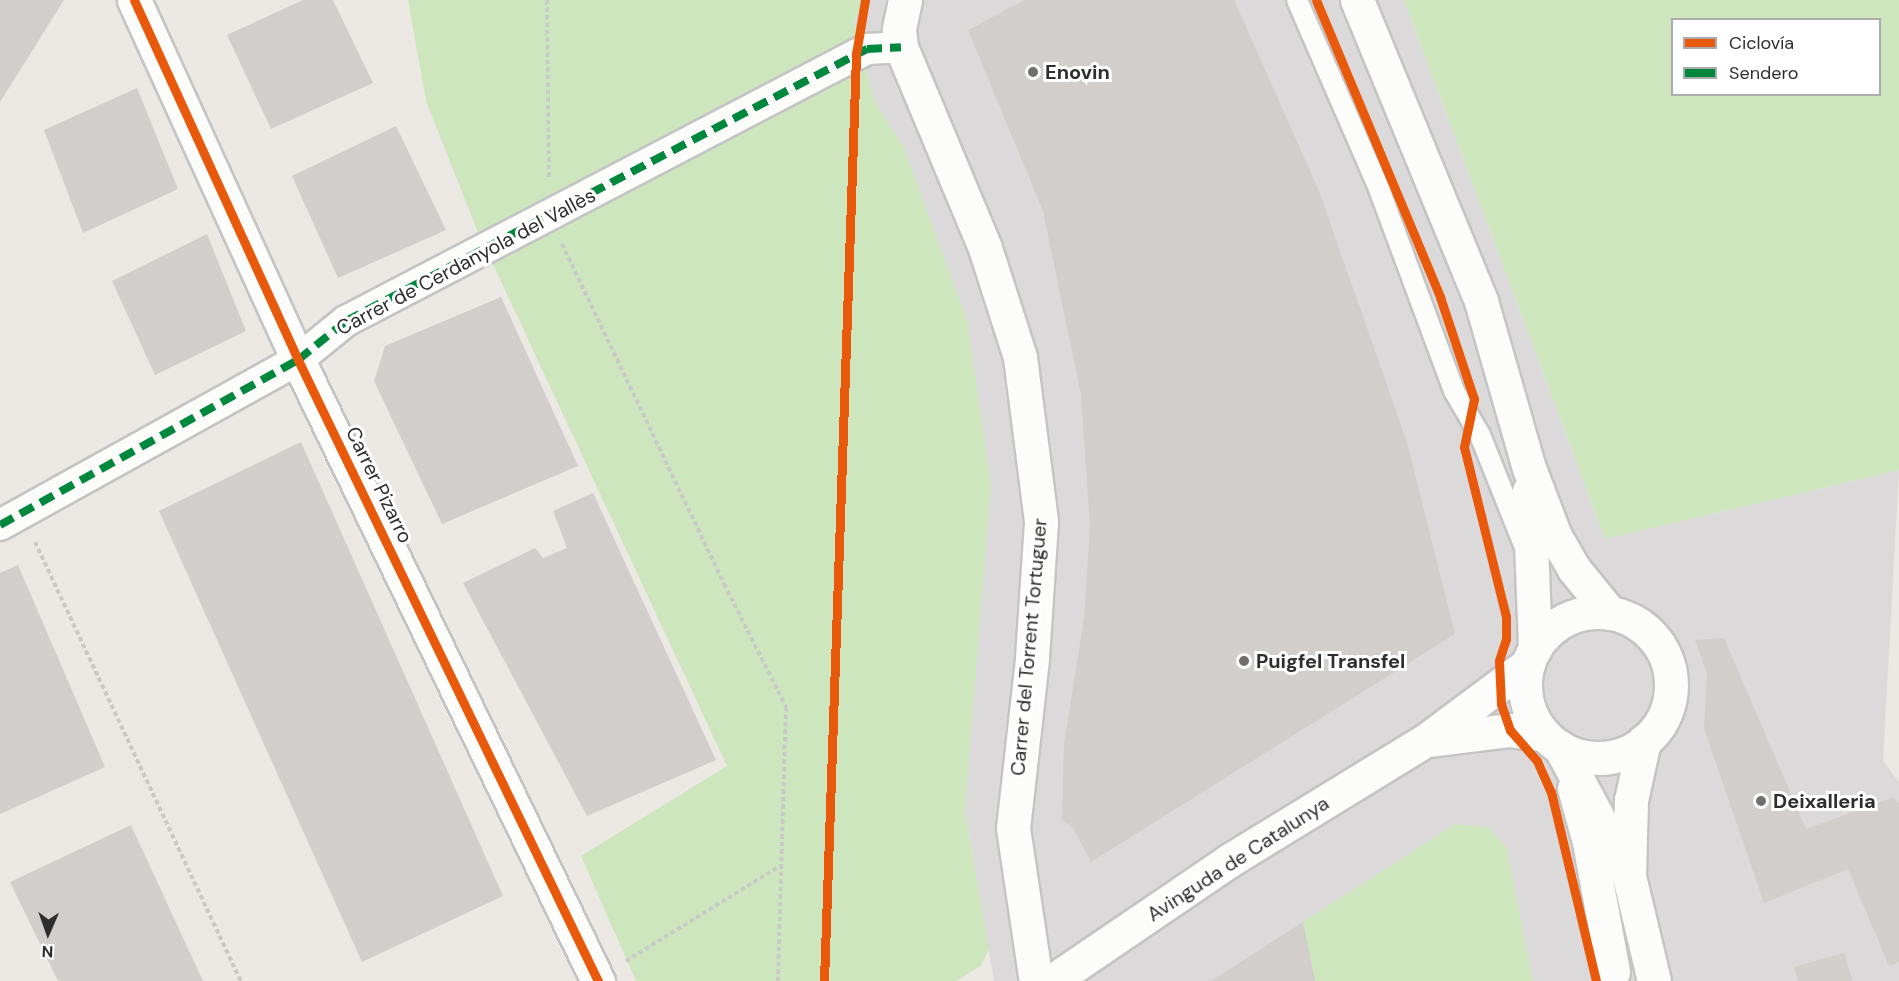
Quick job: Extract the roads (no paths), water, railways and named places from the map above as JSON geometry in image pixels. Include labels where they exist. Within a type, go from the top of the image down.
[{"type":"street","name":"Carrer Pizarro","points":[[134,0],[298,360],[598,980]]},
{"type":"street","points":[[901,47],[899,29],[905,0]]},
{"type":"street","points":[[1358,0],[1481,302],[1529,468],[1560,544],[1574,569],[1610,613]]},
{"type":"street","name":"Carrer de Cerdanyola del Vallès","points":[[11,519],[298,360],[346,321],[550,218],[867,49],[901,47]]},
{"type":"street","name":"Carrer del Torrent Tortuguer","points":[[901,47],[985,248],[1020,357],[1041,522],[1032,659],[1013,828],[1036,981]]},
{"type":"street","points":[[1529,468],[1531,656],[1526,702],[1557,749],[1629,876]]},
{"type":"street","points":[[1531,656],[1550,631],[1571,618],[1587,613],[1610,613],[1638,623],[1657,640],[1670,669],[1668,707],[1644,741],[1631,800],[1629,876],[1654,981]]},
{"type":"street","name":"Avinguda de Catalunya","points":[[1052,981],[1230,860],[1426,741],[1531,656]]},
{"type":"street","name":"Avinguda de Catalunya","points":[[1426,741],[1510,730],[1557,749]]},
{"type":"street","points":[[1557,749],[1587,756],[1614,755],[1644,741]]},
{"type":"street","points":[[1557,749],[1589,842],[1614,977]]},
{"type":"lane","points":[[1297,0],[1379,189],[1454,391],[1480,435],[1530,561]]},
{"type":"place","name":"Enovin","points":[[1033,72]]},
{"type":"place","name":"Puigfel Transfel","points":[[1244,661]]},
{"type":"place","name":"Deixalleria","points":[[1761,801]]}]
